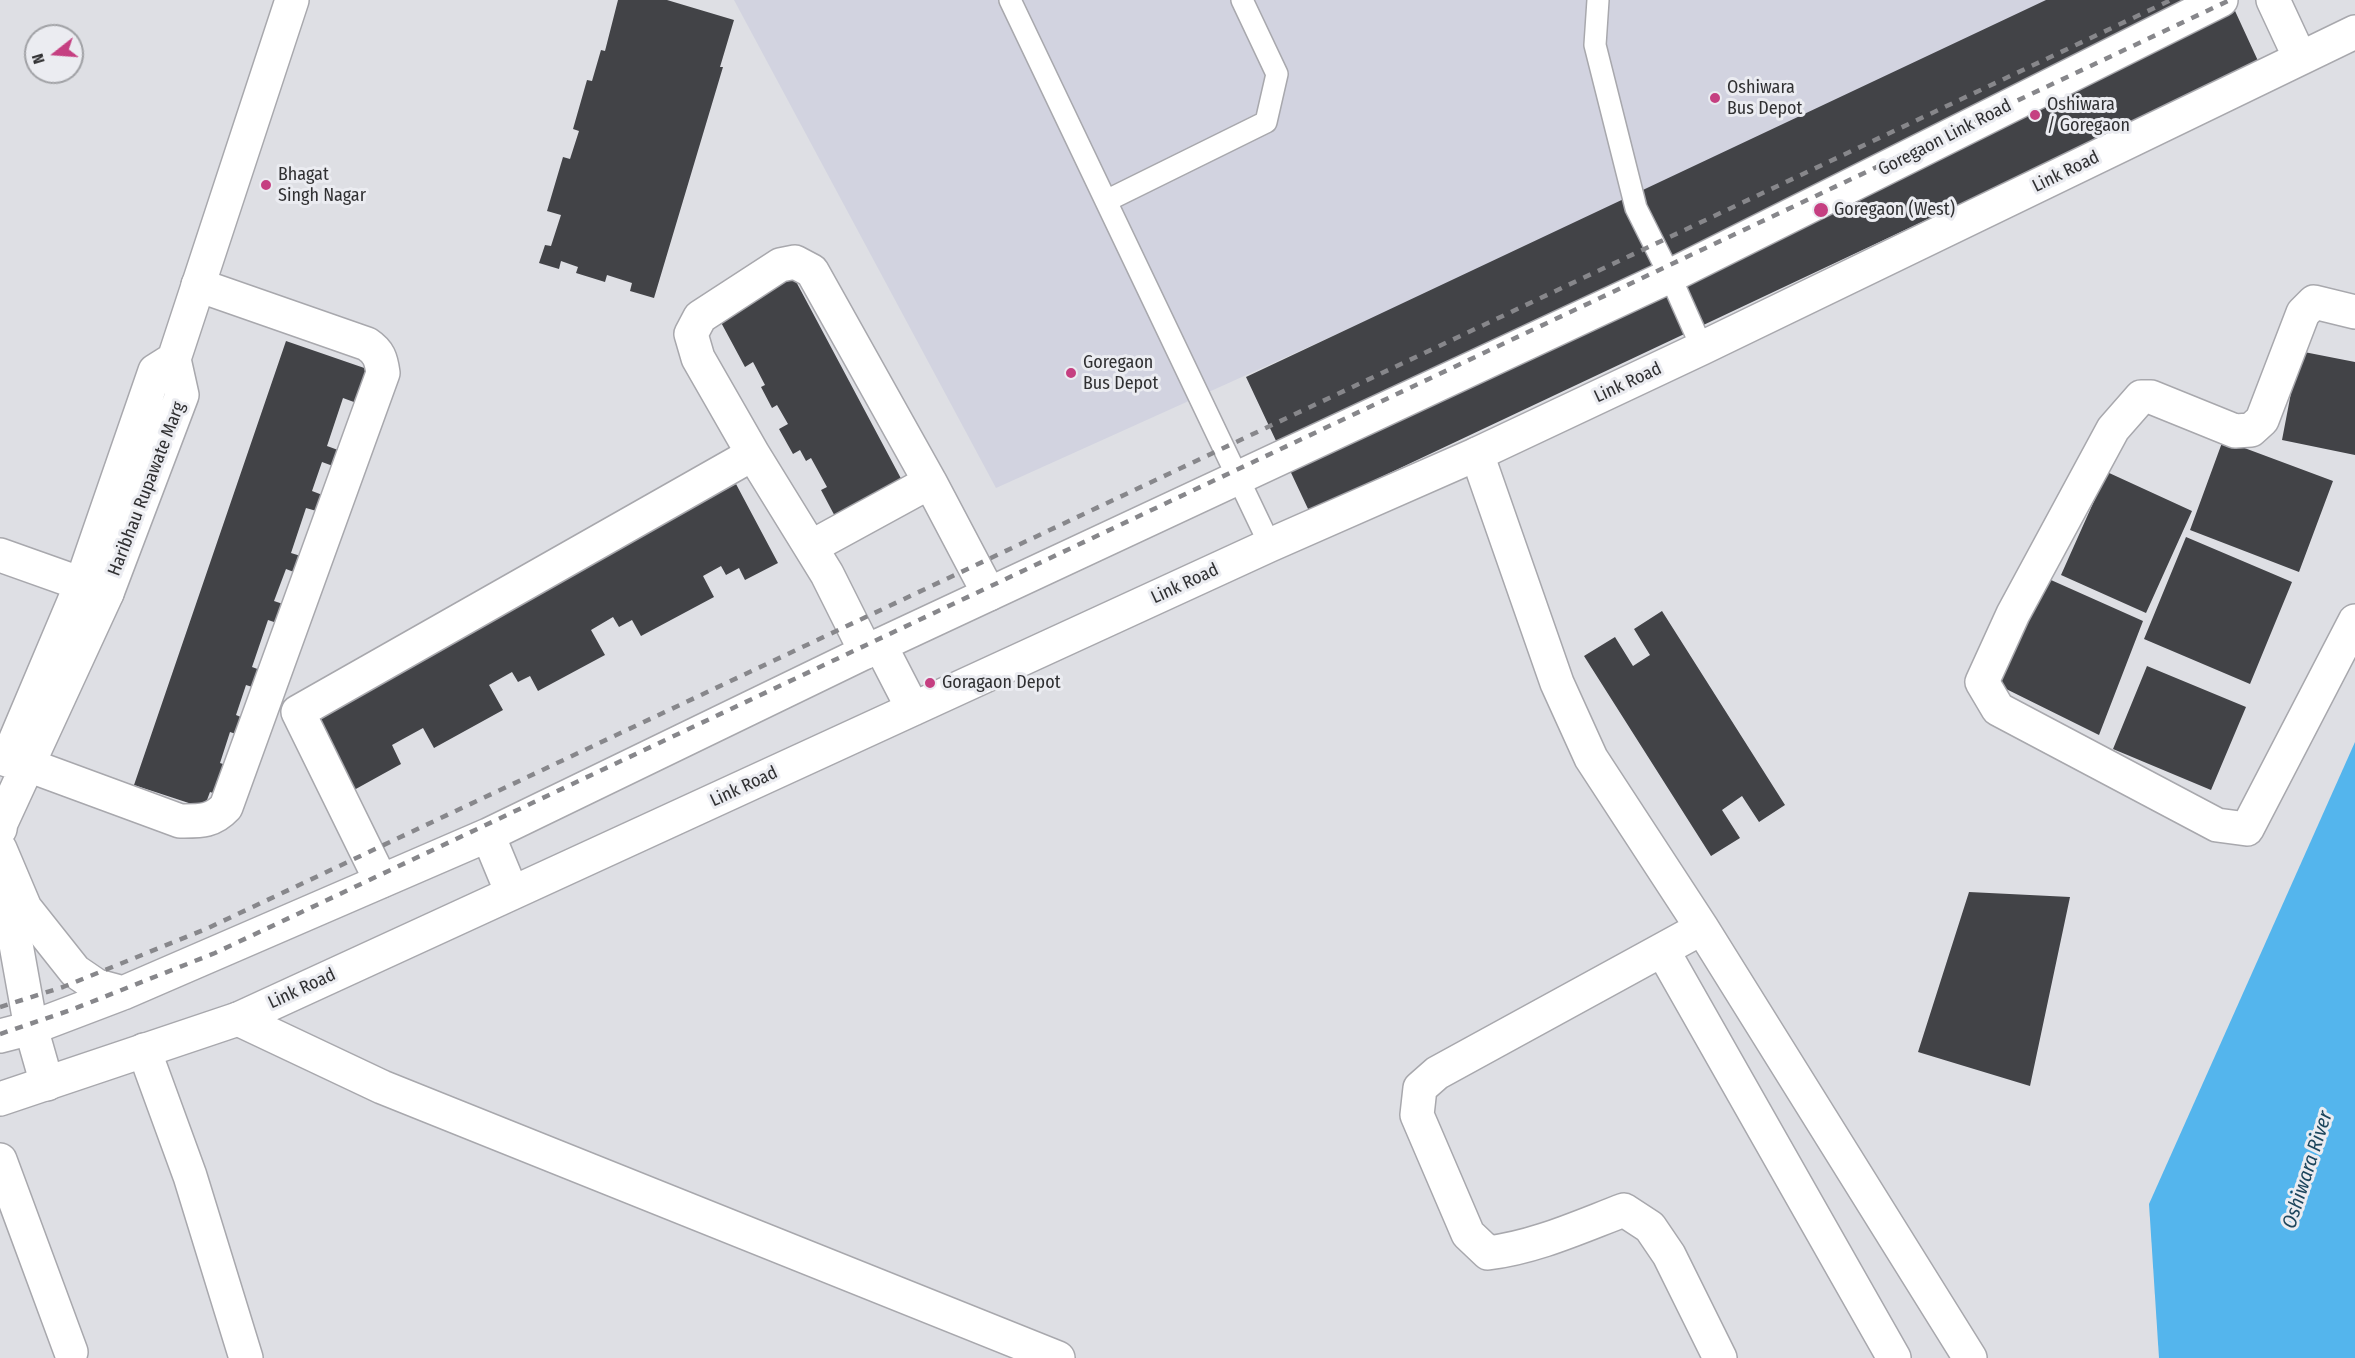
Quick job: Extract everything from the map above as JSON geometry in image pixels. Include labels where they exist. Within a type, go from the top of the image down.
[{"type":"street","name":"Haribhau Rupawate Marg","points":[[0,829],[14,770],[182,395],[174,358],[292,0]]},
{"type":"street","name":"Goregaon Link Road","points":[[1670,276],[2221,0]]},
{"type":"street","points":[[2273,0],[2300,58]]},
{"type":"street","name":"Link Road","points":[[24,1092],[238,1018],[1270,545],[1477,454],[1702,348],[2355,32]]},
{"type":"street","points":[[913,709],[873,649],[753,454],[698,358],[691,334],[700,317],[780,266],[795,262],[812,271],[930,482],[989,594]]},
{"type":"street","points":[[14,1032],[123,993],[488,835],[989,594],[1670,276]]},
{"type":"street","points":[[14,770],[180,821],[200,821],[216,817],[226,807],[232,795],[383,373],[381,359],[376,350],[368,344],[198,285]]},
{"type":"street","points":[[2355,312],[2314,302],[2303,313],[2262,420],[2251,430],[2235,431],[2151,397],[2141,397],[2113,429],[2013,614],[1982,682],[1998,709],[2217,825],[2247,829],[2355,621]]},
{"type":"street","points":[[298,712],[753,454]]},
{"type":"street","points":[[1477,454],[1557,683],[1591,758],[1702,928],[1970,1358]]},
{"type":"street","points":[[811,548],[930,482]]},
{"type":"street","points":[[0,555],[94,589]]},
{"type":"street","points":[[267,696],[298,712],[381,881]]},
{"type":"street","points":[[488,835],[512,893]]},
{"type":"street","points":[[0,849],[25,908],[75,971],[97,986],[123,993]]},
{"type":"street","points":[[0,855],[14,1032]]},
{"type":"street","points":[[1702,928],[1437,1073],[1420,1088],[1417,1115],[1468,1234],[1488,1253],[1512,1250],[1548,1240],[1624,1210],[1650,1227],[1669,1255],[1720,1358]]},
{"type":"street","points":[[1663,951],[1894,1358]]},
{"type":"street","points":[[0,970],[24,1092]]},
{"type":"street","points":[[238,1018],[382,1087],[1058,1358]]},
{"type":"street","points":[[144,1050],[190,1176],[246,1358]]},
{"type":"street","points":[[0,1160],[70,1352]]},
{"type":"lane","points":[[1010,0],[1270,545]]},
{"type":"lane","points":[[1106,201],[1266,122],[1277,74],[1242,0]]},
{"type":"lane","points":[[1598,0],[1595,45],[1635,208],[1670,276],[1702,348]]},
{"type":"shaded area","points":[[734,0],[2077,0],[996,488]]},
{"type":"water","name":"Oshiwara River","points":[[2355,742],[2355,1358],[2159,1358],[2149,1204]]},
{"type":"building","points":[[618,0],[667,0],[734,20],[720,67],[723,67],[654,298],[630,291],[632,283],[607,275],[605,282],[576,273],[578,267],[561,261],[559,269],[539,263],[545,245],[551,246],[561,215],[547,211],[563,157],[570,159],[579,131],[573,129],[587,80],[592,81],[601,50],[605,51]]},
{"type":"building","points":[[2046,0],[2230,0],[2259,63],[1309,511],[1246,377]]},
{"type":"building","points":[[792,274],[905,486],[838,522],[821,490],[827,487],[811,458],[806,461],[800,450],[793,454],[779,429],[788,424],[777,405],[772,408],[761,387],[765,385],[753,362],[745,367],[717,315]]},
{"type":"building","points":[[286,341],[373,371],[362,405],[343,398],[327,446],[338,450],[333,466],[322,462],[312,491],[325,496],[320,512],[306,508],[291,553],[304,557],[299,574],[286,569],[274,601],[292,607],[286,626],[268,620],[252,667],[274,675],[268,692],[246,685],[236,715],[248,720],[242,736],[230,732],[220,763],[232,767],[222,796],[210,792],[204,808],[134,785]]},
{"type":"building","points":[[2299,351],[2355,362],[2355,455],[2282,440]]},
{"type":"building","points":[[2223,440],[2333,481],[2299,572],[2190,530]]},
{"type":"building","points":[[2107,472],[2192,511],[2146,613],[2061,575]]},
{"type":"building","points":[[736,484],[778,563],[745,580],[739,568],[726,575],[721,566],[703,576],[714,597],[641,636],[632,620],[619,627],[613,617],[591,630],[605,655],[538,691],[530,676],[518,682],[512,672],[489,685],[503,710],[434,748],[423,728],[392,745],[401,764],[354,790],[313,712]]},
{"type":"building","points":[[2186,537],[2292,582],[2250,684],[2144,639]]},
{"type":"building","points":[[2042,576],[2143,621],[2099,735],[1992,682]]},
{"type":"building","points":[[1662,611],[1785,805],[1759,822],[1742,796],[1722,810],[1740,838],[1711,856],[1584,656],[1615,637],[1633,666],[1650,655],[1634,629]]},
{"type":"building","points":[[2147,666],[2246,707],[2211,790],[2113,749]]},
{"type":"building","points":[[1969,892],[2070,897],[2030,1086],[1918,1052]]},
{"type":"railway","points":[[0,1007],[63,987],[206,929],[2171,0]]},
{"type":"railway","points":[[0,1034],[71,1010],[215,953],[2230,0]]},
{"type":"place","name":"Oshiwara Bus Depot","points":[[1715,98]]},
{"type":"place","name":"Oshiwara / Goregaon","points":[[2035,115]]},
{"type":"place","name":"Bhagat Singh Nagar","points":[[266,185]]},
{"type":"place","name":"Goregaon (West)","points":[[1821,210]]},
{"type":"place","name":"Goregaon Bus Depot","points":[[1071,373]]},
{"type":"place","name":"Goragaon Depot","points":[[930,683]]}]
